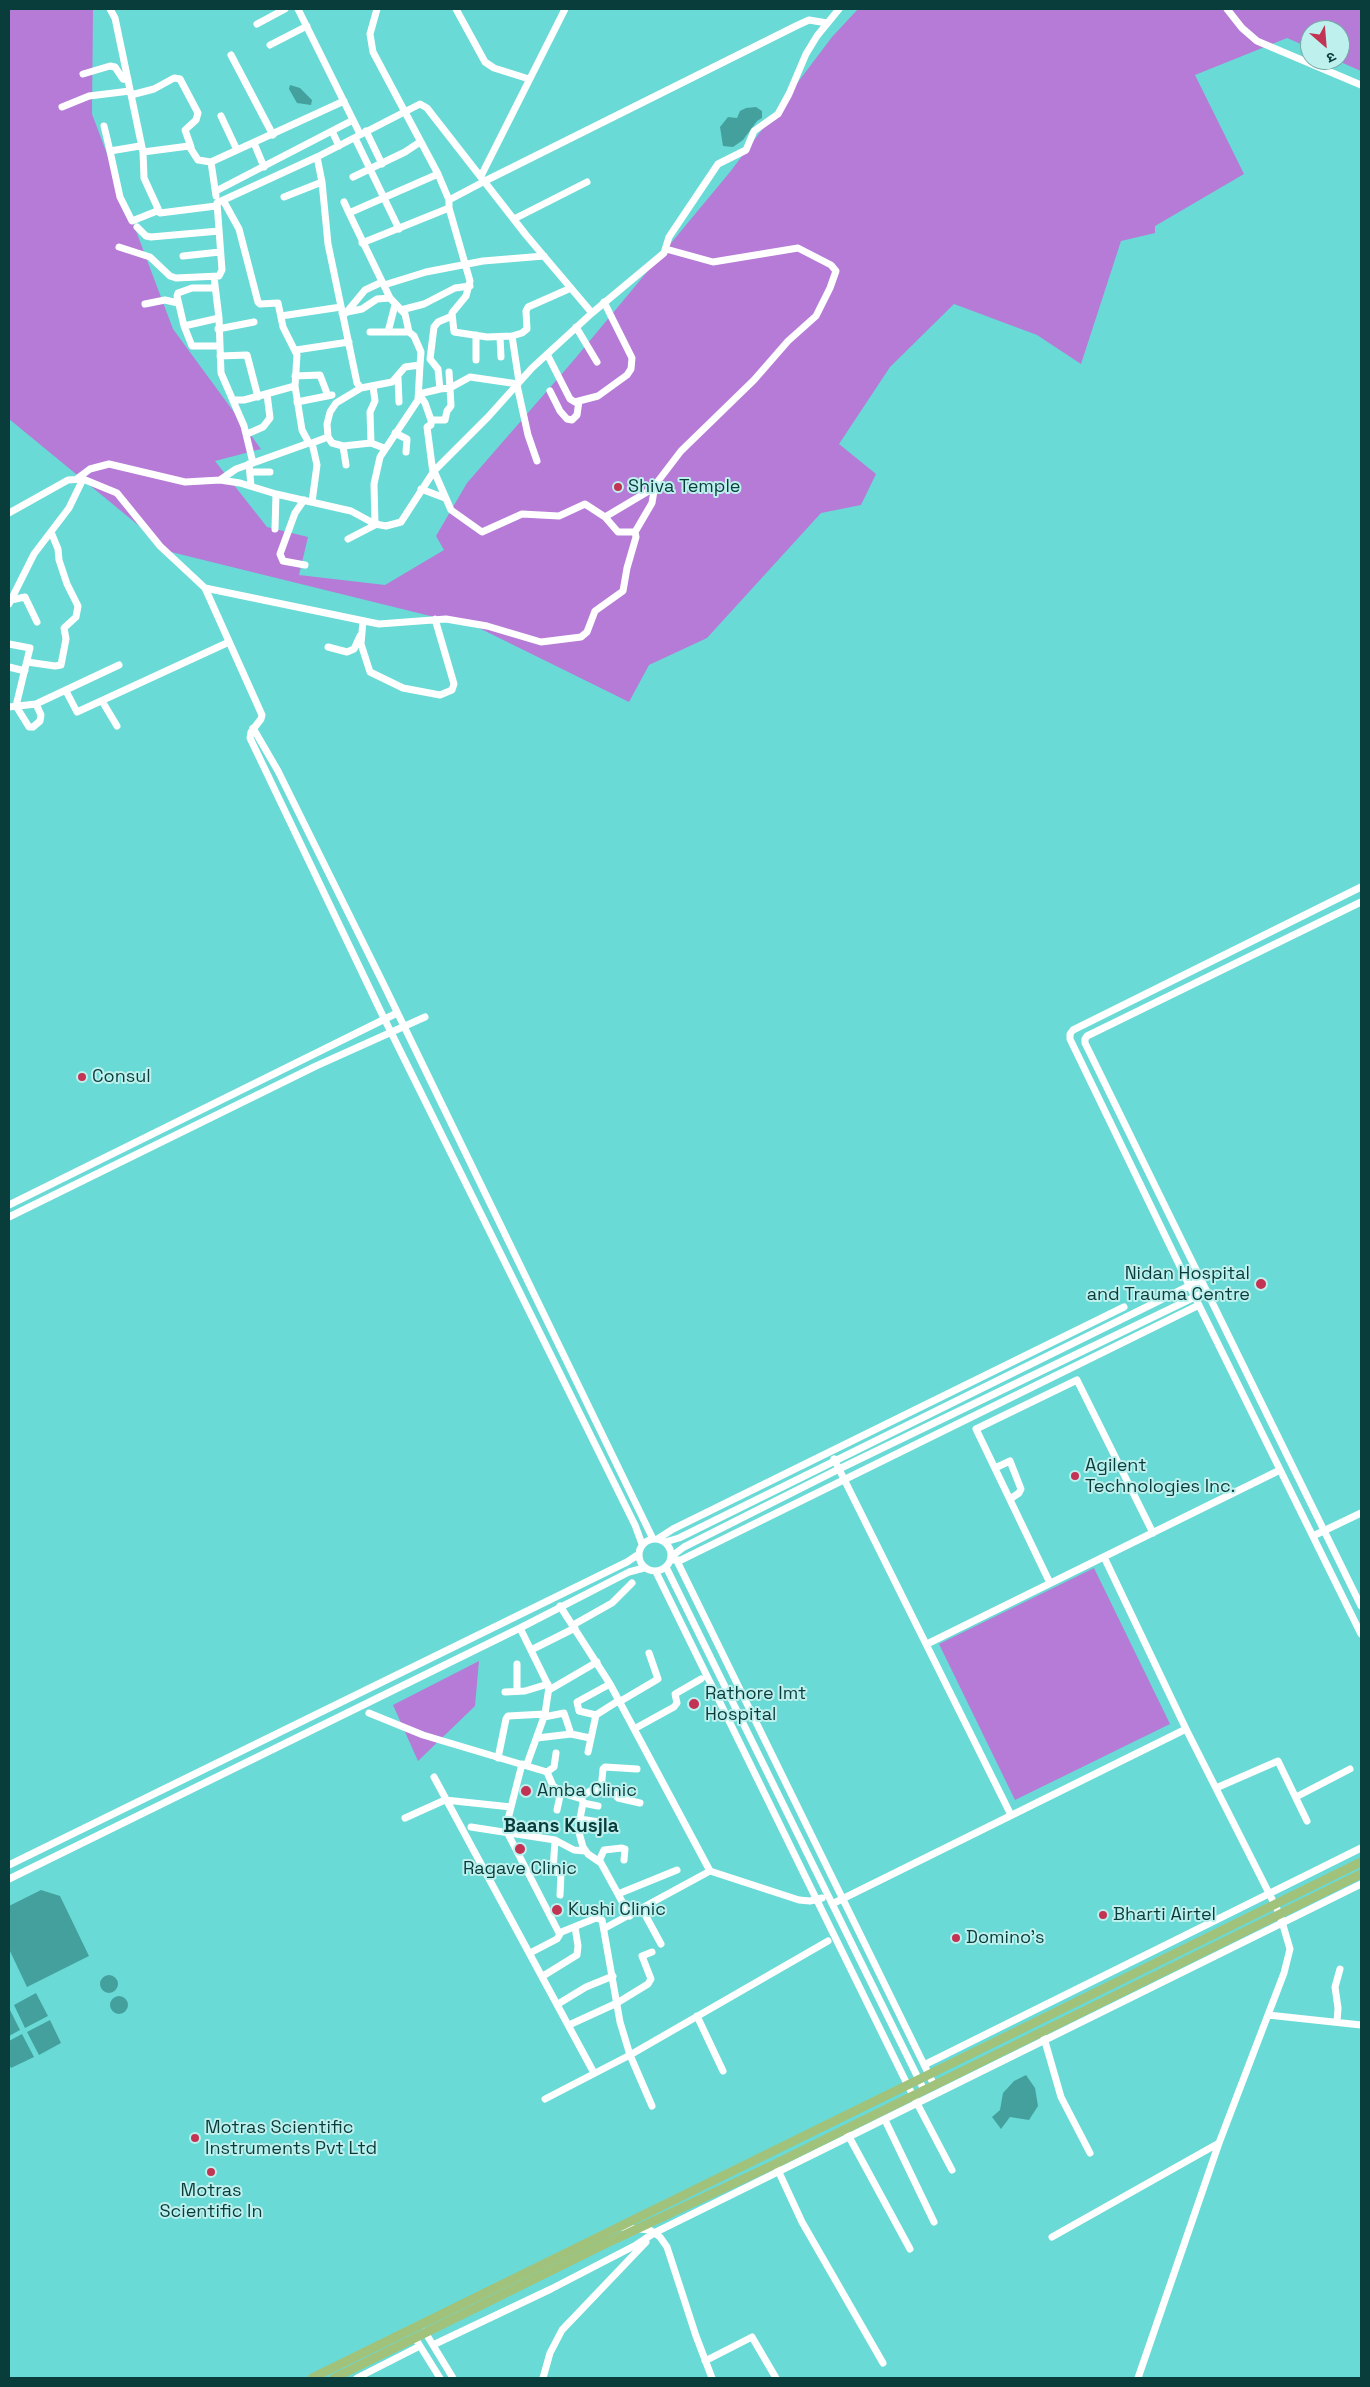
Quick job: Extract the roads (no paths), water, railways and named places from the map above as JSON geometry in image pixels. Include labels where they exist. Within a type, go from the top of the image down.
[{"type":"main road","points":[[334,2378],[603,2240],[618,2227],[1361,1862]]},
{"type":"main road","points":[[312,2378],[603,2240],[636,2229],[777,2168],[915,2100],[924,2090],[1282,1919],[1361,1874]]},
{"type":"street","points":[[110,9],[115,18],[128,80],[141,149],[144,178],[158,211],[162,214],[219,203],[318,157],[420,104],[427,108],[514,219],[592,312]]},
{"type":"street","points":[[257,24],[285,9]]},
{"type":"street","points":[[298,9],[360,134],[371,170],[399,229]]},
{"type":"street","points":[[377,9],[370,34],[373,52],[438,174],[449,204],[466,265],[470,286],[466,296],[453,311],[454,332],[500,337],[512,336],[527,329],[526,312],[528,307],[571,288]]},
{"type":"street","points":[[456,9],[485,62],[494,68],[529,80]]},
{"type":"street","points":[[483,179],[529,80],[566,9]]},
{"type":"street","points":[[10,602],[34,554],[71,505],[80,479],[90,469],[109,464],[185,482],[220,480],[251,486],[276,494],[350,511],[376,524],[386,526],[401,522],[434,472],[546,354],[592,312],[664,253],[669,237],[718,164],[746,150],[754,131],[778,114],[789,94],[806,54],[839,9]]},
{"type":"street","points":[[1227,9],[1242,28],[1257,41],[1361,85]]},
{"type":"street","points":[[362,243],[399,229],[449,204],[483,179],[798,25],[809,20],[827,23]]},
{"type":"street","points":[[270,45],[307,26]]},
{"type":"street","points":[[231,55],[273,134]]},
{"type":"street","points":[[83,74],[110,66],[115,67],[121,77],[128,80]]},
{"type":"street","points":[[62,107],[89,96],[149,90],[174,78],[180,78],[198,113],[196,120],[185,130],[191,147],[198,160],[211,162],[344,101]]},
{"type":"street","points":[[221,116],[237,150]]},
{"type":"street","points":[[216,191],[353,120]]},
{"type":"street","points":[[104,126],[120,197],[132,221],[158,211]]},
{"type":"street","points":[[332,131],[339,146]]},
{"type":"street","points":[[360,134],[382,164]]},
{"type":"street","points":[[354,177],[371,170],[420,142]]},
{"type":"street","points":[[254,143],[264,167]]},
{"type":"street","points":[[110,151],[191,147]]},
{"type":"street","points":[[318,157],[328,244],[357,383],[361,388]]},
{"type":"street","points":[[119,247],[150,257],[170,276],[176,278],[219,276],[222,270],[218,231],[219,203],[211,162]]},
{"type":"street","points":[[349,213],[438,174]]},
{"type":"street","points":[[284,197],[322,182]]},
{"type":"street","points":[[514,219],[587,182]]},
{"type":"street","points":[[344,202],[390,298],[405,314],[409,332]]},
{"type":"street","points":[[219,203],[239,229],[258,302],[260,304],[277,302],[285,332],[296,350],[298,361],[295,386],[302,430],[311,443],[317,465],[312,502]]},
{"type":"street","points":[[137,228],[146,236],[151,237],[218,231]]},
{"type":"street","points":[[605,517],[655,485],[681,451],[816,316],[836,271],[831,265],[798,248],[713,262],[666,249]]},
{"type":"street","points":[[182,256],[220,252]]},
{"type":"street","points":[[343,311],[365,290],[426,272],[466,265],[544,256]]},
{"type":"street","points":[[214,277],[223,378],[247,434],[251,464],[251,486]]},
{"type":"street","points":[[402,310],[424,304],[455,288],[470,286]]},
{"type":"street","points":[[215,288],[189,288],[177,294],[184,326],[192,346],[219,346]]},
{"type":"street","points":[[281,316],[362,309],[377,299],[390,298]]},
{"type":"street","points":[[145,304],[165,300],[178,303]]},
{"type":"street","points":[[546,354],[570,399],[579,401],[598,396],[627,375],[633,363],[604,302]]},
{"type":"street","points":[[388,332],[395,305]]},
{"type":"street","points":[[384,448],[372,443],[343,446],[332,443],[328,437],[327,424],[333,406],[361,388],[392,382],[398,378],[405,367],[423,359],[431,350],[434,327],[438,322],[452,316]]},
{"type":"street","points":[[184,326],[219,318]]},
{"type":"street","points":[[218,329],[254,322]]},
{"type":"street","points":[[576,327],[597,362]]},
{"type":"street","points":[[370,332],[409,332],[414,336],[423,359],[418,402],[380,456],[374,484],[376,524]]},
{"type":"street","points":[[476,335],[476,360]]},
{"type":"street","points":[[512,336],[518,384],[528,435],[538,461]]},
{"type":"street","points":[[500,337],[501,357]]},
{"type":"street","points":[[296,350],[348,342]]},
{"type":"street","points":[[220,356],[248,355],[258,397]]},
{"type":"street","points":[[423,359],[438,369],[440,389]]},
{"type":"street","points":[[431,420],[446,418],[447,411],[451,406],[449,372]]},
{"type":"street","points":[[295,376],[320,375],[330,395],[297,402]]},
{"type":"street","points":[[419,394],[450,388],[470,377],[518,384]]},
{"type":"street","points":[[398,378],[400,402]]},
{"type":"street","points":[[234,400],[258,397],[295,386]]},
{"type":"street","points":[[372,443],[370,412],[376,401],[373,386]]},
{"type":"street","points":[[550,391],[560,411],[567,419],[572,420],[577,415],[579,401]]},
{"type":"street","points":[[247,434],[263,427],[270,418],[267,394]]},
{"type":"street","points":[[419,394],[425,403],[431,420],[431,425],[427,427],[434,472],[450,510],[482,532],[522,514],[559,516],[585,504],[605,517],[620,533],[635,532]]},
{"type":"street","points":[[395,433],[407,439],[406,452]]},
{"type":"street","points":[[220,480],[236,469],[328,437]]},
{"type":"street","points":[[343,446],[346,465]]},
{"type":"street","points":[[250,472],[270,472]]},
{"type":"street","points":[[9,513],[68,480],[80,479],[117,493],[160,546],[205,588],[262,715],[253,728],[250,738],[391,1032],[631,1517],[642,1544],[638,1554],[627,1562],[9,1865]]},
{"type":"street","points":[[205,588],[379,624],[435,619],[487,626],[541,642],[582,637],[587,632],[595,611],[621,593],[625,587],[627,568],[636,537],[635,532],[652,503],[655,485]]},
{"type":"street","points":[[421,489],[445,498]]},
{"type":"street","points":[[275,529],[276,494]]},
{"type":"street","points":[[304,500],[295,513],[280,557],[283,560],[305,566]]},
{"type":"street","points":[[348,539],[376,524]]},
{"type":"street","points":[[27,662],[55,666],[61,665],[66,639],[64,628],[76,617],[78,606],[67,584],[59,560],[58,549],[51,532]]},
{"type":"street","points":[[10,602],[25,597],[36,622]]},
{"type":"street","points":[[363,621],[361,644],[368,667],[373,674],[403,688],[440,694],[452,690],[454,684],[435,619]]},
{"type":"street","points":[[328,647],[347,652],[352,650],[362,633]]},
{"type":"street","points":[[66,691],[76,712],[228,642]]},
{"type":"street","points":[[9,644],[29,646],[27,662],[12,707]]},
{"type":"street","points":[[12,707],[36,704],[119,665]]},
{"type":"street","points":[[9,667],[24,671]]},
{"type":"street","points":[[102,701],[117,726]]},
{"type":"street","points":[[12,707],[28,726],[33,727],[40,721],[41,716],[36,704]]},
{"type":"street","points":[[253,728],[278,771],[659,1540],[673,1559],[934,2086]]},
{"type":"street","points":[[1072,1030],[1361,888]]},
{"type":"street","points":[[1085,1039],[1087,1036],[1361,902]]},
{"type":"street","points":[[9,1205],[397,1013]]},
{"type":"street","points":[[9,1217],[316,1066],[425,1016]]},
{"type":"street","points":[[1072,1030],[1085,1039],[1085,1043],[1361,1606]]},
{"type":"street","points":[[1072,1030],[1070,1039],[1361,1634]]},
{"type":"street","points":[[311,1056],[316,1066]]},
{"type":"street","points":[[642,1544],[679,1538],[834,1459],[1201,1280]]},
{"type":"street","points":[[638,1554],[640,1563],[644,1568],[656,1572],[666,1567],[684,1547],[1194,1295],[1207,1291]]},
{"type":"street","points":[[659,1540],[681,1524],[1076,1331],[1123,1304],[1128,1315]]},
{"type":"street","points":[[673,1559],[844,1479],[1199,1305]]},
{"type":"street","points":[[1076,1331],[1080,1339]]},
{"type":"street","points":[[1050,1583],[976,1430],[1077,1380],[1153,1532]]},
{"type":"street","points":[[834,1459],[1011,1815]]},
{"type":"street","points":[[995,1468],[1010,1461],[1021,1489],[1019,1493],[1010,1499]]},
{"type":"street","points":[[927,1644],[1280,1470]]},
{"type":"street","points":[[1313,1536],[1361,1513]]},
{"type":"street","points":[[1104,1557],[1186,1729],[1282,1919],[1289,1941],[1290,1954],[1219,2143],[1138,2378]]},
{"type":"street","points":[[666,1567],[924,2090]]},
{"type":"street","points":[[9,1879],[520,1628],[629,1572],[644,1568]]},
{"type":"street","points":[[656,1572],[908,2086],[952,2170]]},
{"type":"street","points":[[531,1650],[574,1627],[612,1603],[632,1583]]},
{"type":"street","points":[[560,1606],[610,1684],[710,1871],[799,1900],[818,1900],[827,1896]]},
{"type":"street","points":[[520,1628],[548,1687],[544,1716],[537,1738],[525,1764],[512,1807],[507,1832],[560,1934]]},
{"type":"street","points":[[488,1631],[493,1641]]},
{"type":"street","points":[[610,1684],[577,1702],[580,1713],[596,1714],[658,1679],[649,1653]]},
{"type":"street","points":[[505,1692],[548,1687],[597,1662]]},
{"type":"street","points":[[517,1664],[517,1691]]},
{"type":"street","points":[[634,1729],[674,1707],[676,1703],[675,1694],[701,1679]]},
{"type":"street","points":[[369,1713],[423,1735],[547,1772],[552,1785],[561,1791],[598,1806]]},
{"type":"street","points":[[498,1758],[506,1719],[512,1715],[544,1716],[564,1713],[571,1734]]},
{"type":"street","points":[[588,1752],[596,1714]]},
{"type":"street","points":[[832,1904],[1186,1729]]},
{"type":"street","points":[[537,1738],[571,1734],[590,1738]]},
{"type":"street","points":[[547,1772],[554,1766],[556,1753]]},
{"type":"street","points":[[1216,1788],[1278,1761],[1307,1821]]},
{"type":"street","points":[[601,1789],[605,1767],[637,1769]]},
{"type":"street","points":[[1296,1797],[1350,1769]]},
{"type":"street","points":[[434,1777],[594,2073]]},
{"type":"street","points":[[585,1851],[578,1829],[582,1800],[590,1791],[611,1789],[618,1798],[640,1803]]},
{"type":"street","points":[[557,1810],[561,1791]]},
{"type":"street","points":[[405,1818],[446,1800],[512,1807]]},
{"type":"street","points":[[580,1819],[598,1822]]},
{"type":"street","points":[[471,1827],[555,1840],[574,1850],[585,1851],[599,1861],[630,1916]]},
{"type":"street","points":[[555,1840],[553,1871],[561,1874],[560,1895]]},
{"type":"street","points":[[599,1861],[604,1850],[622,1848],[625,1849],[624,1860]]},
{"type":"street","points":[[924,2065],[1361,1848]]},
{"type":"street","points":[[618,1894],[677,1870]]},
{"type":"street","points":[[604,1928],[630,1916],[710,1871]]},
{"type":"street","points":[[910,2249],[847,2133],[885,2120],[915,2100],[1045,2042],[1282,1919],[1361,1884]]},
{"type":"street","points":[[642,1909],[661,1944]]},
{"type":"street","points":[[530,1953],[557,1940],[560,1934],[599,1917],[602,1920],[617,2003],[630,2054],[652,2106]]},
{"type":"street","points":[[542,1976],[577,1955],[578,1946],[575,1928]]},
{"type":"street","points":[[545,2099],[630,2054],[828,1941]]},
{"type":"street","points":[[569,2025],[617,2003],[648,1984],[652,1979],[642,1956],[652,1952]]},
{"type":"street","points":[[1337,2022],[1335,1985],[1340,1969]]},
{"type":"street","points":[[558,2004],[586,1987],[612,1976]]},
{"type":"street","points":[[1268,2015],[1361,2025]]},
{"type":"street","points":[[697,2016],[723,2071]]},
{"type":"street","points":[[1042,2032],[1061,2096],[1090,2153]]},
{"type":"street","points":[[885,2120],[934,2222]]},
{"type":"street","points":[[1052,2236],[1219,2143]]},
{"type":"street","points":[[433,2345],[568,2280],[777,2168],[802,2222],[883,2363]]},
{"type":"street","points":[[618,2227],[647,2229],[664,2242],[671,2256],[712,2378]]},
{"type":"street","points":[[543,2378],[550,2353],[562,2330],[654,2233]]},
{"type":"street","points":[[426,2332],[453,2378]]},
{"type":"street","points":[[705,2361],[752,2337],[776,2378]]},
{"type":"street","points":[[415,2338],[440,2378]]},
{"type":"street","points":[[357,2378],[420,2346]]},
{"type":"water","points":[[290,85],[300,88],[312,100],[311,105],[297,103],[289,89]]},
{"type":"water","points":[[756,107],[762,111],[762,118],[757,121],[743,140],[733,147],[723,146],[720,127],[728,117],[737,118],[740,111]]},
{"type":"water","points":[[41,1890],[60,1896],[89,1956],[27,1987],[9,1949],[9,1906]]},
{"type":"water","points":[[109,1975],[115,1978],[118,1984],[115,1990],[109,1993],[103,1990],[100,1984],[103,1978]]},
{"type":"water","points":[[36,1993],[48,2016],[25,2028],[14,2005]]},
{"type":"water","points":[[119,1996],[125,1999],[128,2005],[125,2011],[119,2014],[113,2011],[110,2005],[113,1999]]},
{"type":"water","points":[[9,2008],[20,2030],[9,2036]]},
{"type":"water","points":[[50,2020],[61,2043],[39,2055],[27,2032]]},
{"type":"water","points":[[22,2034],[34,2057],[11,2068],[9,2064],[9,2041]]},
{"type":"water","points":[[1026,2075],[1035,2088],[1038,2106],[1029,2120],[1010,2117],[1001,2129],[992,2117],[1000,2110],[1003,2093],[1014,2081]]},
{"type":"place","name":"Shiva Temple","points":[[618,487]]},
{"type":"place","name":"Consul","points":[[82,1077]]},
{"type":"place","name":"Nidan Hospital and Trauma Centre","points":[[1261,1284]]},
{"type":"place","name":"Agilent Technologies Inc.","points":[[1075,1476]]},
{"type":"place","name":"Rathore Imt Hospital","points":[[694,1704]]},
{"type":"place","name":"Amba Clinic","points":[[526,1791]]},
{"type":"place","name":"Ragave Clinic","points":[[520,1849]]},
{"type":"place","name":"Kushi Clinic","points":[[557,1910]]},
{"type":"place","name":"Bharti Airtel","points":[[1103,1915]]},
{"type":"place","name":"Domino's","points":[[956,1938]]},
{"type":"place","name":"Motras Scientific Instruments Pvt Ltd","points":[[195,2138]]},
{"type":"place","name":"Motras Scientific In","points":[[211,2172]]},
{"type":"district","name":"Baans Kusjla","points":[[561,1827]]}]
